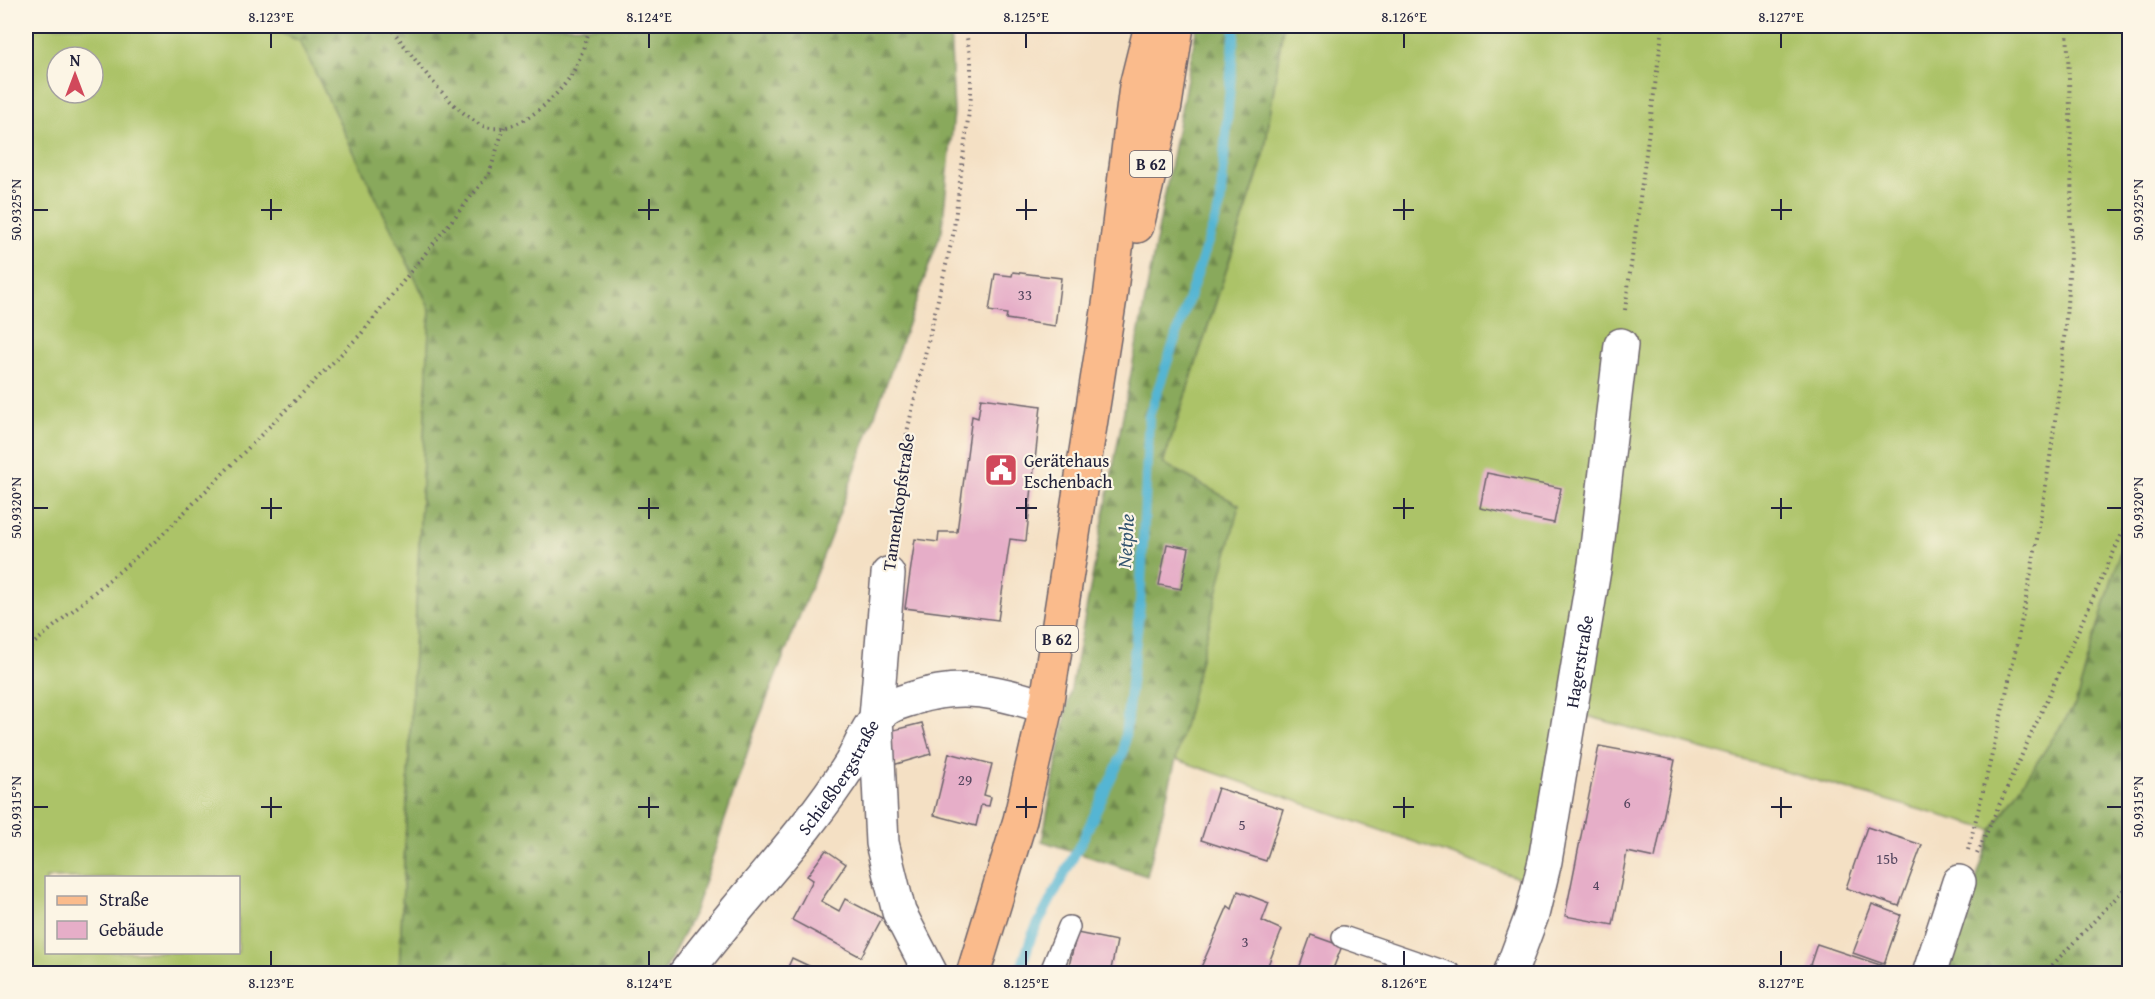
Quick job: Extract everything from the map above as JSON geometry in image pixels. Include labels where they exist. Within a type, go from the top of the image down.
[{"type":"main road","name":"B 62","points":[[973,974],[1020,820],[1046,707],[1110,298],[1136,86],[1151,26]]},
{"type":"main road","name":"B 62","points":[[1110,298],[1135,235],[1165,105],[1177,26]]},
{"type":"street","name":"Hagerstraße","points":[[1510,974],[1532,915],[1545,861],[1595,564],[1621,345]]},
{"type":"street","name":"Tannenkopfstraße","points":[[888,574],[876,717],[882,843],[887,872],[899,912],[931,974]]},
{"type":"street","name":"Schießbergstraße","points":[[685,974],[823,802],[850,764],[876,717],[890,706],[958,689],[997,691],[1046,707]]},
{"type":"street","points":[[1929,974],[1959,882]]},
{"type":"lane","points":[[1050,974],[1069,927]]},
{"type":"lane","points":[[1343,937],[1451,974]]},
{"type":"path","points":[[389,26],[458,109],[482,125],[504,127],[529,118],[550,101],[571,75],[591,26]]},
{"type":"path","name":"Tannenkopfstraße","points":[[888,574],[907,432],[953,235],[971,96],[971,62],[965,26]]},
{"type":"path","points":[[1621,345],[1663,26]]},
{"type":"path","points":[[1959,882],[2003,716],[2039,525],[2060,378],[2070,250],[2071,155],[2067,26]]},
{"type":"path","points":[[26,650],[160,537],[361,334],[489,174],[504,127]]},
{"type":"path","points":[[1959,882],[1982,846],[2021,754],[2130,516]]},
{"type":"path","points":[[2044,974],[2130,883]]},
{"type":"green space","points":[[26,26],[265,26],[300,41],[430,309],[399,973],[26,973]]},
{"type":"green space","points":[[265,26],[950,26],[954,113],[942,230],[834,528],[754,732],[695,910],[664,973],[399,973],[430,309],[300,41]]},
{"type":"green space","points":[[1197,26],[1283,26],[1264,155],[1163,463],[1239,505],[1147,876],[1042,841]]},
{"type":"green space","points":[[1283,26],[2129,26],[2129,522],[2075,705],[1992,830],[1577,713],[1530,882],[1175,759],[1239,505],[1163,464],[1264,155]]},
{"type":"green space","points":[[2129,522],[2129,973],[1946,974],[1992,830],[2075,705]]},
{"type":"building","points":[[1013,272],[1061,278],[1055,326],[1006,319],[1007,314],[989,311],[995,274],[1012,276]]},
{"type":"building","points":[[981,398],[1041,406],[1026,541],[1010,539],[998,620],[905,608],[915,539],[938,542],[939,532],[957,532],[972,416],[978,418]]},
{"type":"building","points":[[1487,473],[1561,488],[1554,523],[1480,508]]},
{"type":"building","points":[[1167,544],[1189,548],[1181,589],[1159,585]]},
{"type":"building","points":[[922,723],[931,754],[893,765],[890,731]]},
{"type":"building","points":[[1599,746],[1675,760],[1655,858],[1627,852],[1613,925],[1565,916]]},
{"type":"building","points":[[949,753],[992,764],[984,795],[991,797],[989,806],[981,805],[976,826],[934,815]]},
{"type":"building","points":[[1218,788],[1283,809],[1266,861],[1201,840]]},
{"type":"building","points":[[1867,827],[1922,845],[1899,906],[1846,888]]},
{"type":"building","points":[[826,850],[846,864],[821,901],[839,911],[845,899],[882,918],[861,957],[792,920],[813,880],[807,876]]},
{"type":"building","points":[[1238,891],[1269,903],[1262,921],[1282,930],[1268,965],[1276,968],[1274,974],[1198,974],[1228,906],[1232,909]]},
{"type":"building","points":[[1872,904],[1901,915],[1884,964],[1853,953]]},
{"type":"building","points":[[1077,933],[1117,941],[1110,974],[1067,974]]},
{"type":"building","points":[[1311,935],[1342,946],[1331,974],[1297,974]]},
{"type":"building","points":[[1817,944],[1892,969],[1890,974],[1807,974]]},
{"type":"building","points":[[792,958],[826,974],[785,974]]},
{"type":"waterway","name":"Netphe","points":[[1019,974],[1032,935],[1085,835],[1123,753],[1140,604],[1149,416],[1220,206],[1235,26]]},
{"type":"place","name":"Gerätehaus Eschenbach","points":[[1001,470]]}]
